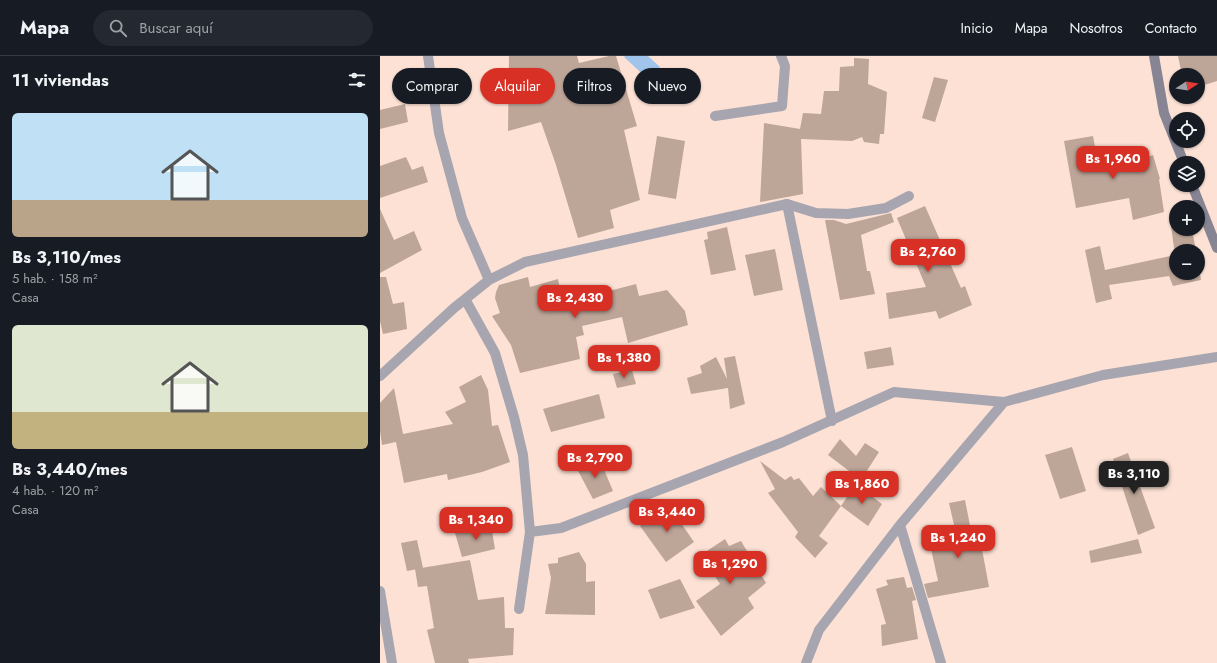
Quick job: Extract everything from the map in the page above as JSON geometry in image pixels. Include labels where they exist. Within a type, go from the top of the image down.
[{"type":"street","points":[[428,56],[439,133],[462,218],[489,280]]},
{"type":"street","points":[[715,116],[782,106],[785,66],[781,56]]},
{"type":"street","points":[[1154,56],[1164,113],[1181,156]]},
{"type":"street","points":[[1195,192],[1217,248]]},
{"type":"street","points":[[380,376],[454,308],[489,280],[526,262],[787,204],[816,213],[848,214],[886,208],[909,196]]},
{"type":"street","points":[[787,204],[832,420]]},
{"type":"street","points":[[465,299],[495,353],[514,417],[523,455],[530,532],[519,609]]},
{"type":"street","points":[[530,532],[561,528],[783,442],[894,392],[1004,402],[1103,375],[1217,356]]},
{"type":"street","points":[[806,663],[819,630],[900,525],[1004,402]]},
{"type":"street","points":[[900,525],[941,663]]},
{"type":"street","points":[[380,591],[392,663]]},
{"type":"water","points":[[648,56],[660,67],[636,68],[624,57]]},
{"type":"building","points":[[509,56],[577,56],[579,63],[609,56],[616,56],[620,68],[563,68],[563,104],[626,104],[626,89],[637,126],[624,130],[640,200],[610,210],[614,228],[578,238],[556,165],[541,122],[508,131],[508,104],[555,104],[555,68],[509,68]]},
{"type":"building","points":[[1178,56],[1217,56],[1217,81],[1205,85],[1205,68],[1181,68]]},
{"type":"building","points":[[854,58],[869,59],[868,84],[887,92],[884,134],[880,134],[879,144],[864,142],[862,137],[852,141],[801,139],[803,194],[760,202],[764,123],[800,129],[803,113],[821,114],[824,91],[839,91],[840,67],[854,66]]},
{"type":"building","points":[[934,77],[948,80],[935,122],[922,118]]},
{"type":"building","points":[[405,104],[408,122],[380,129],[380,110]]},
{"type":"building","points":[[657,136],[685,141],[676,199],[648,194]]},
{"type":"building","points":[[1093,136],[1099,168],[1115,164],[1116,170],[1153,155],[1160,179],[1164,212],[1133,220],[1129,198],[1076,208],[1064,141]]},
{"type":"building","points":[[406,157],[412,170],[423,166],[428,182],[380,198],[380,166]]},
{"type":"building","points":[[925,206],[961,288],[965,286],[972,305],[939,319],[936,311],[889,319],[886,293],[926,287],[897,218]]},
{"type":"building","points":[[380,209],[394,240],[414,231],[422,250],[380,273]]},
{"type":"building","points":[[891,213],[894,222],[861,235],[867,271],[870,271],[875,294],[840,300],[825,220],[834,220],[846,224]]},
{"type":"building","points":[[727,227],[736,270],[711,275],[704,240],[708,239],[707,232]]},
{"type":"building","points":[[1172,236],[1193,236],[1195,244],[1173,244]]},
{"type":"building","points":[[1100,246],[1105,270],[1169,256],[1169,276],[1109,285],[1112,299],[1096,303],[1085,250]]},
{"type":"building","points":[[775,249],[783,290],[754,296],[745,255]]},
{"type":"building","points":[[380,277],[386,277],[393,304],[404,302],[407,329],[383,334],[380,321]]},
{"type":"building","points":[[528,277],[530,287],[558,279],[563,303],[636,284],[639,296],[667,290],[685,311],[688,325],[628,343],[622,317],[582,326],[584,335],[576,337],[580,359],[520,373],[511,345],[492,316],[500,313],[495,298],[499,285]]},
{"type":"building","points":[[1171,280],[1201,280],[1173,286]]},
{"type":"building","points":[[891,347],[894,365],[867,369],[864,352]]},
{"type":"building","points":[[735,356],[745,404],[730,409],[728,388],[691,394],[687,378],[702,373],[700,366],[716,357],[727,379],[724,358]]},
{"type":"building","points":[[632,370],[636,384],[617,388],[613,374]]},
{"type":"building","points":[[481,375],[488,390],[492,426],[498,425],[510,462],[482,472],[448,480],[447,474],[404,483],[396,442],[382,445],[380,431],[380,403],[394,388],[403,434],[453,424],[445,412],[466,402],[459,387]]},
{"type":"building","points":[[599,394],[605,418],[551,432],[543,409]]},
{"type":"building","points":[[840,439],[856,456],[865,443],[879,452],[861,480],[828,455]]},
{"type":"building","points":[[1072,447],[1086,491],[1060,499],[1045,455]]},
{"type":"building","points":[[1128,453],[1155,528],[1138,535],[1113,459]]},
{"type":"building","points":[[600,460],[613,491],[593,499],[576,467]]},
{"type":"building","points":[[760,461],[785,480],[791,476],[794,480],[799,478],[813,496],[821,487],[841,506],[819,536],[828,543],[815,558],[795,537],[798,532],[768,493],[775,489]]},
{"type":"building","points":[[856,484],[882,504],[868,526],[841,506]]},
{"type":"building","points":[[965,500],[975,551],[982,549],[989,587],[928,598],[924,584],[938,581],[930,544],[957,538],[949,503]]},
{"type":"building","points":[[668,504],[694,542],[666,562],[640,526]]},
{"type":"building","points":[[491,525],[495,549],[462,557],[455,533]]},
{"type":"building","points":[[725,539],[729,546],[741,541],[766,583],[748,598],[754,608],[721,636],[696,601],[720,584],[701,555]]},
{"type":"building","points":[[1138,539],[1142,553],[1091,563],[1089,551]]},
{"type":"building","points":[[417,540],[423,568],[407,571],[401,543]]},
{"type":"building","points":[[579,552],[586,564],[586,582],[595,581],[595,615],[545,614],[551,578],[548,564],[558,563],[558,558]]},
{"type":"building","points":[[470,560],[478,600],[504,597],[505,628],[514,628],[513,655],[468,659],[469,663],[435,663],[427,630],[434,628],[427,586],[418,587],[415,569]]},
{"type":"building","points":[[904,577],[907,588],[912,587],[916,600],[912,601],[918,639],[882,646],[881,625],[886,624],[876,589],[888,585],[886,580]]},
{"type":"building","points":[[680,579],[695,608],[660,619],[648,590]]}]
